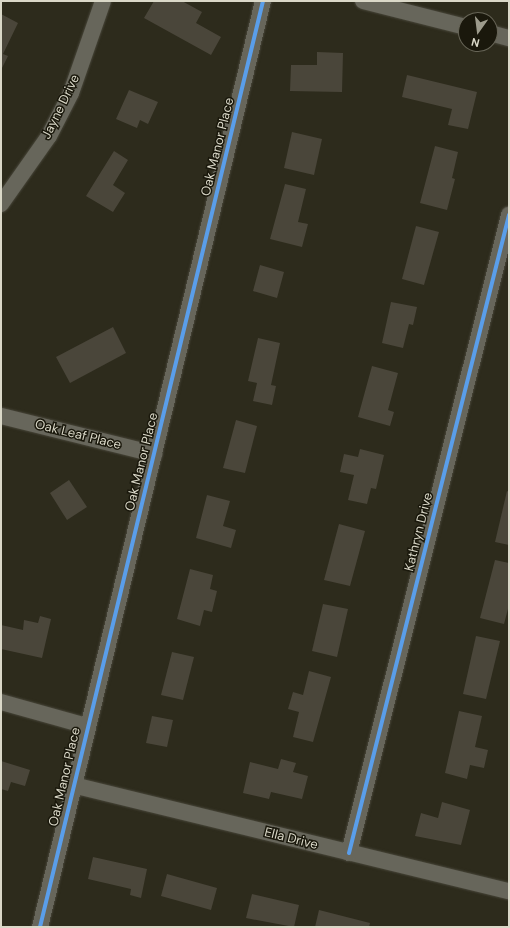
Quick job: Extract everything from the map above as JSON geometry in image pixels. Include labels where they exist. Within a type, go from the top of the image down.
[{"type":"street","name":"Jayne Drive","points":[[1,204],[49,136],[71,93],[103,1]]},
{"type":"street","name":"Oak Manor Place","points":[[40,927],[87,726],[263,1]]},
{"type":"street","points":[[363,1],[458,25]]},
{"type":"street","points":[[498,35],[509,38]]},
{"type":"street","name":"Kathryn Drive","points":[[348,853],[509,215]]},
{"type":"street","name":"Oak Leaf Place","points":[[1,416],[154,454]]},
{"type":"street","points":[[1,702],[87,726]]},
{"type":"street","name":"Ella Drive","points":[[73,785],[509,891]]},
{"type":"building","points":[[154,1],[182,1],[202,12],[196,23],[221,37],[211,55],[144,18]]},
{"type":"building","points":[[1,14],[18,23],[3,54],[8,56],[1,70]]},
{"type":"building","points":[[317,52],[343,53],[342,92],[290,91],[291,65],[317,65]]},
{"type":"building","points":[[407,75],[477,92],[468,129],[448,125],[452,109],[402,97]]},
{"type":"building","points":[[129,90],[158,102],[148,124],[140,120],[137,128],[116,119]]},
{"type":"building","points":[[292,132],[322,139],[314,175],[284,168]]},
{"type":"building","points":[[435,146],[458,152],[452,178],[455,179],[447,210],[420,203]]},
{"type":"building","points":[[114,151],[128,160],[113,185],[125,193],[113,212],[86,196]]},
{"type":"building","points":[[285,184],[306,189],[298,222],[308,224],[302,247],[270,239]]},
{"type":"building","points":[[416,226],[439,232],[424,285],[402,279]]},
{"type":"building","points":[[260,265],[284,272],[277,298],[253,291]]},
{"type":"building","points":[[391,302],[417,307],[413,325],[409,324],[403,348],[382,343]]},
{"type":"building","points":[[113,327],[126,353],[70,383],[56,357]]},
{"type":"building","points":[[258,338],[280,343],[271,385],[276,386],[272,405],[253,401],[257,383],[248,381]]},
{"type":"building","points":[[372,366],[398,373],[388,410],[394,412],[390,426],[358,417]]},
{"type":"building","points":[[236,420],[257,426],[245,473],[223,468]]},
{"type":"building","points":[[360,449],[384,455],[376,489],[371,488],[367,504],[348,500],[354,475],[340,472],[344,454],[358,457]]},
{"type":"building","points":[[69,480],[87,507],[67,520],[50,493]]},
{"type":"building","points":[[507,491],[509,492],[509,545],[495,542]]},
{"type":"building","points":[[207,495],[230,501],[223,526],[236,530],[231,548],[196,538]]},
{"type":"building","points":[[339,524],[365,531],[350,586],[324,580]]},
{"type":"building","points":[[495,560],[509,563],[509,605],[504,624],[480,618]]},
{"type":"building","points":[[190,569],[213,575],[210,589],[217,591],[212,612],[204,610],[200,626],[177,619]]},
{"type":"building","points":[[323,604],[348,609],[337,657],[312,651]]},
{"type":"building","points":[[40,616],[51,619],[42,658],[1,649],[1,625],[23,630],[24,620],[38,623]]},
{"type":"building","points":[[476,636],[500,641],[486,699],[463,694]]},
{"type":"building","points":[[172,652],[194,657],[183,700],[161,695]]},
{"type":"building","points":[[309,671],[331,677],[313,742],[293,737],[299,712],[288,709],[293,692],[303,695]]},
{"type":"building","points":[[459,711],[482,716],[475,747],[488,750],[484,768],[470,765],[467,779],[445,773]]},
{"type":"building","points":[[152,716],[173,720],[167,747],[146,743]]},
{"type":"building","points":[[281,759],[296,763],[293,772],[308,776],[302,799],[271,792],[269,799],[243,793],[250,762],[278,769]]},
{"type":"building","points":[[1,761],[30,770],[25,786],[11,782],[8,791],[1,789]]},
{"type":"building","points":[[442,802],[470,810],[461,845],[415,836],[421,813],[438,818]]},
{"type":"building","points":[[93,857],[147,869],[141,898],[130,895],[131,889],[88,879]]},
{"type":"building","points":[[167,874],[217,888],[211,910],[161,896]]},
{"type":"building","points":[[252,894],[299,905],[294,927],[246,918]]},
{"type":"building","points":[[319,910],[370,923],[369,927],[315,927]]},
{"type":"cycle path","points":[[40,927],[263,1]]},
{"type":"cycle path","points":[[349,853],[509,215]]}]
